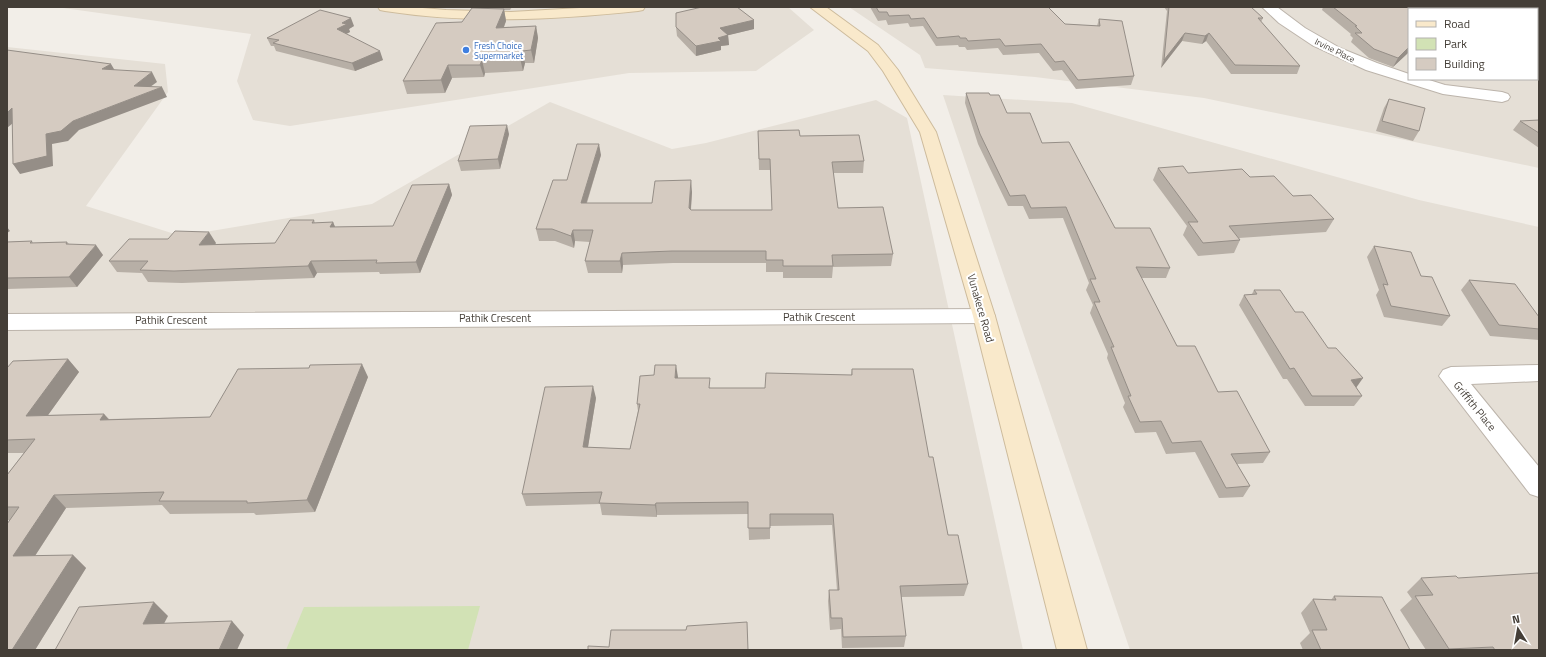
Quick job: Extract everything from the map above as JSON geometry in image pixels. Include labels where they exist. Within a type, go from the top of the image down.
[{"type":"main road","points":[[385,7],[409,11],[468,15],[604,11],[638,7]]},
{"type":"main road","name":"Vunakece Road","points":[[818,7],[874,48],[890,70],[928,132],[984,316],[1072,650]]},
{"type":"street","name":"Irvine Place","points":[[1269,7],[1304,34],[1340,54],[1408,79]]},
{"type":"street","name":"Irvine Place","points":[[1412,80],[1443,89],[1502,97]]},
{"type":"street","name":"Pathik Crescent","points":[[7,322],[984,316]]},
{"type":"street","name":"Griffith Place","points":[[1539,374],[1451,376],[1539,486]]},
{"type":"shaded area","points":[[56,7],[788,7],[814,30],[756,71],[629,73],[290,126],[253,120],[237,81],[251,34]]},
{"type":"shaded area","points":[[849,7],[1539,7],[1539,168],[1204,98],[1035,77],[925,68],[920,55]]},
{"type":"shaded area","points":[[7,47],[165,64],[168,92],[86,206],[181,236],[372,204],[550,102],[672,149],[706,143],[876,100],[907,118],[1023,650],[7,650]]},
{"type":"shaded area","points":[[943,95],[1072,103],[1419,200],[1539,227],[1539,650],[1130,650]]},
{"type":"green space","points":[[480,606],[468,650],[286,650],[304,607]]},
{"type":"building","points":[[702,7],[737,7],[754,20],[720,28],[728,35],[718,38],[721,41],[696,46],[676,27],[676,13]]},
{"type":"building","points":[[876,7],[1048,7],[1065,24],[1100,26],[1099,19],[1122,21],[1134,76],[1078,80],[1064,61],[1055,62],[1041,44],[1005,46],[1000,39],[968,41],[966,38],[960,38],[959,36],[937,38],[924,18],[911,19],[909,15],[889,16],[887,12],[879,12]]},
{"type":"building","points":[[1169,7],[1251,7],[1263,18],[1258,18],[1300,66],[1235,65],[1209,33],[1205,36],[1185,33],[1164,60]]},
{"type":"building","points":[[1333,7],[1539,7],[1539,62],[1538,8],[1408,8],[1408,48],[1398,58],[1374,49],[1355,33],[1362,33],[1355,26],[1357,26]]},
{"type":"building","points":[[472,8],[504,9],[496,28],[536,26],[531,50],[522,51],[520,58],[482,60],[480,65],[448,65],[441,80],[403,81],[436,23],[462,22]]},
{"type":"building","points":[[320,10],[351,18],[342,23],[347,24],[337,29],[380,51],[352,63],[273,43],[279,40],[267,38]]},
{"type":"building","points":[[7,50],[111,64],[102,69],[152,72],[134,86],[162,87],[73,121],[61,131],[46,134],[47,156],[13,164],[12,108],[7,113]]},
{"type":"building","points":[[966,93],[989,93],[990,95],[999,95],[1007,113],[1030,113],[1042,143],[1069,142],[1115,228],[1150,228],[1170,268],[1136,267],[1177,346],[1195,346],[1218,392],[1237,391],[1270,452],[1231,454],[1250,486],[1226,488],[1201,441],[1172,443],[1161,421],[1140,422],[1128,396],[1131,396],[1111,347],[1114,347],[1094,302],[1100,302],[1090,279],[1096,279],[1066,207],[1031,208],[1025,195],[1010,196],[980,134]]},
{"type":"building","points":[[1389,99],[1425,108],[1419,131],[1382,121]]},
{"type":"building","points":[[1539,120],[1539,133],[1520,121]]},
{"type":"building","points":[[507,125],[498,159],[458,161],[470,126]]},
{"type":"building","points":[[799,130],[800,136],[859,135],[864,161],[832,162],[838,208],[883,207],[893,254],[832,255],[833,266],[783,266],[783,260],[766,260],[766,251],[672,251],[622,253],[620,261],[585,261],[593,230],[573,230],[571,236],[552,229],[536,229],[553,180],[567,180],[577,144],[599,144],[581,203],[652,203],[655,181],[691,180],[689,208],[691,210],[772,210],[770,159],[759,159],[758,131]]},
{"type":"building","points":[[1183,166],[1188,173],[1242,169],[1250,177],[1274,176],[1293,196],[1311,195],[1334,219],[1229,226],[1240,240],[1203,243],[1188,222],[1198,222],[1158,168]]},
{"type":"building","points":[[449,184],[416,262],[376,263],[377,260],[311,261],[308,266],[174,271],[140,270],[148,261],[109,261],[129,239],[168,239],[175,231],[209,232],[199,245],[275,243],[290,220],[314,220],[312,223],[333,222],[330,227],[393,226],[412,185]]},
{"type":"building","points":[[32,241],[30,243],[67,242],[66,244],[96,245],[69,277],[7,278],[7,242]]},
{"type":"building","points":[[1374,246],[1411,252],[1421,276],[1432,277],[1450,316],[1391,306],[1383,284],[1388,285]]},
{"type":"building","points":[[1469,280],[1515,284],[1539,317],[1539,329],[1499,325]]},
{"type":"building","points":[[1254,290],[1280,290],[1295,312],[1303,312],[1328,348],[1336,348],[1363,378],[1351,380],[1362,396],[1312,396],[1294,368],[1290,369],[1244,295],[1257,294]]},
{"type":"building","points":[[68,359],[26,416],[104,414],[100,420],[210,417],[238,369],[309,368],[310,365],[362,364],[307,500],[247,503],[247,501],[159,501],[164,492],[54,495],[13,556],[73,555],[12,650],[7,650],[7,524],[19,507],[7,507],[7,475],[35,439],[7,440],[7,368],[13,361]]},
{"type":"building","points":[[655,365],[676,365],[675,378],[710,378],[709,388],[765,388],[766,373],[852,375],[852,369],[913,369],[929,457],[933,457],[948,535],[958,535],[968,584],[900,586],[906,636],[843,637],[842,618],[831,618],[829,590],[839,590],[833,514],[770,514],[770,528],[748,528],[748,502],[656,503],[655,505],[599,503],[602,492],[522,494],[545,387],[593,386],[583,447],[630,449],[640,404],[637,404],[640,376],[654,375]]},
{"type":"building","points":[[1538,573],[1539,650],[1495,650],[1493,647],[1449,649],[1415,596],[1433,595],[1421,578],[1456,576],[1458,578]]},
{"type":"building","points":[[1334,596],[1382,597],[1410,650],[1321,650],[1312,630],[1327,630],[1313,599],[1336,600]]},
{"type":"building","points":[[154,602],[143,624],[232,621],[219,650],[55,650],[79,607]]},
{"type":"building","points":[[747,622],[748,650],[588,650],[588,646],[609,647],[611,630],[686,630],[687,626]]},
{"type":"place","name":"Fresh Choice Supermarket","points":[[466,50]]}]
